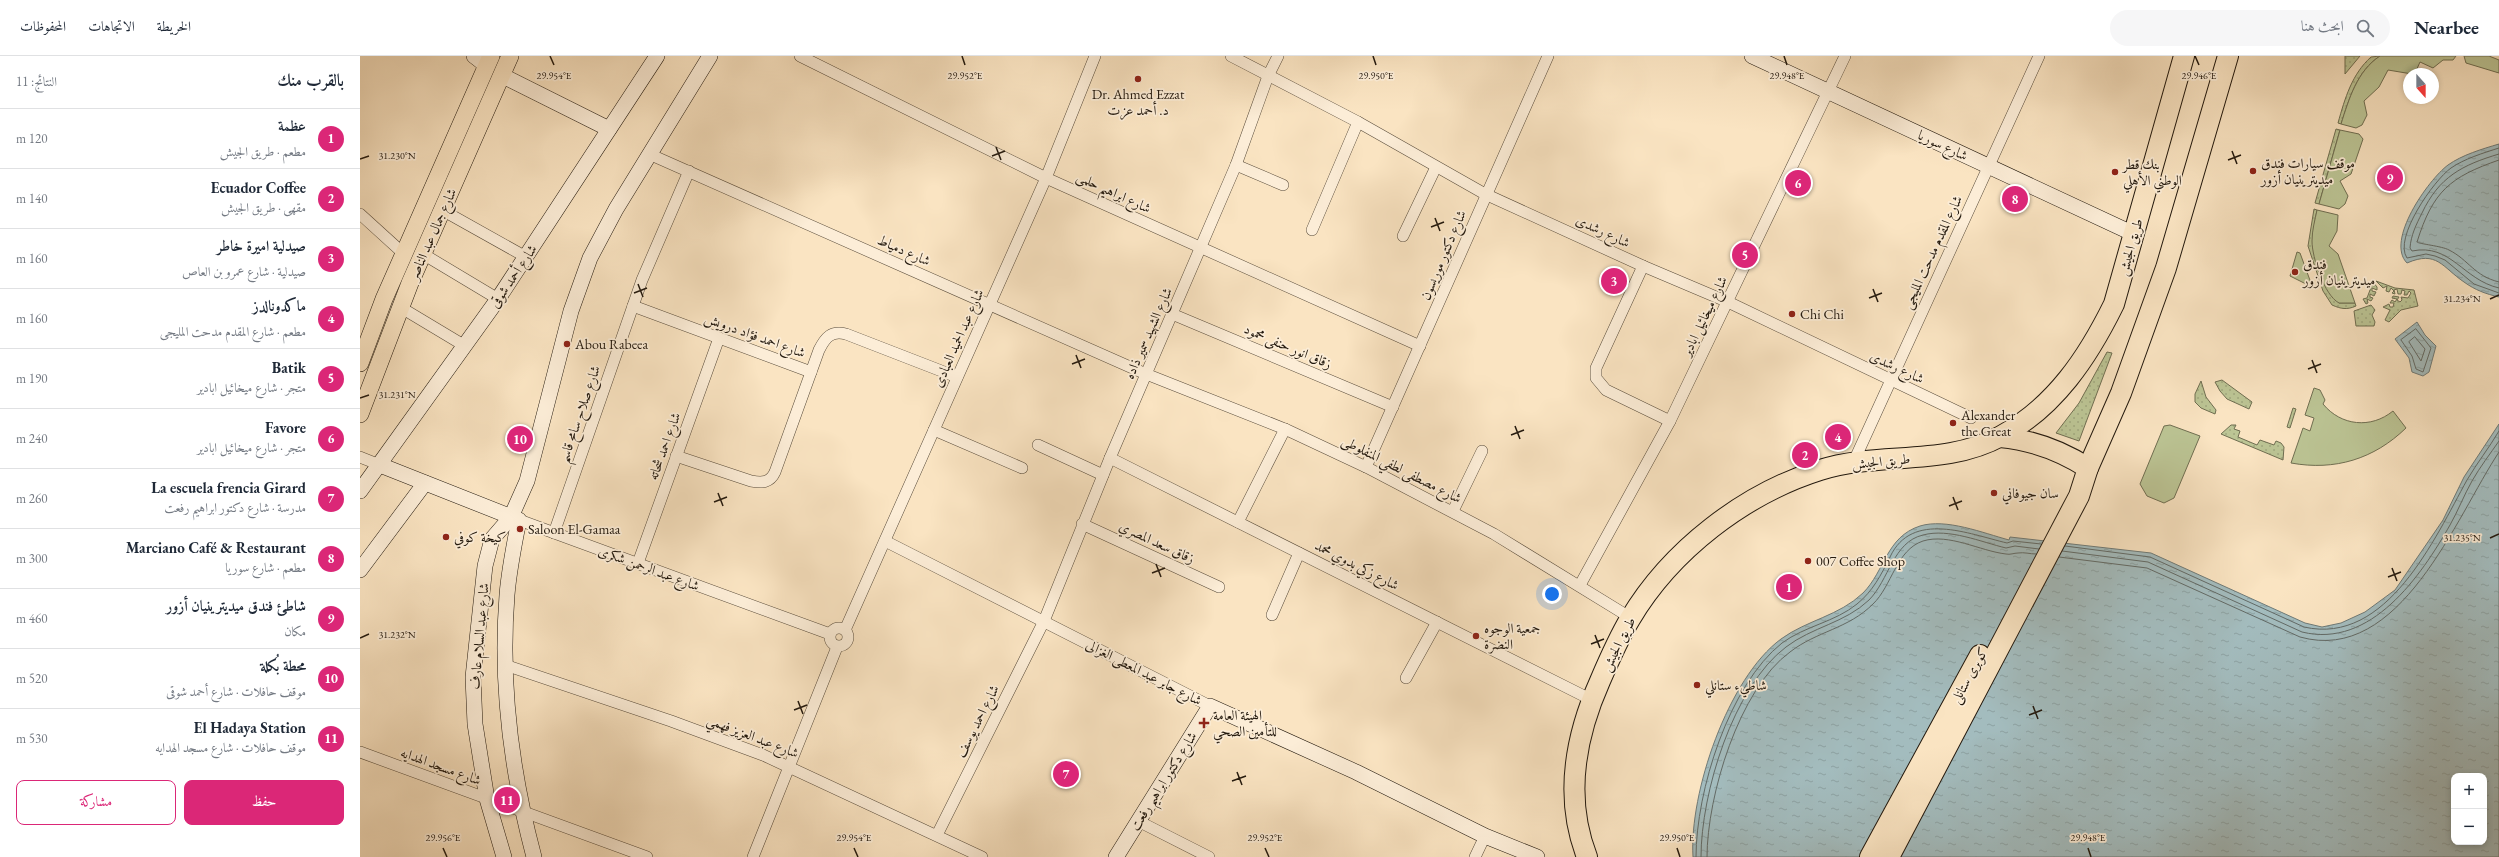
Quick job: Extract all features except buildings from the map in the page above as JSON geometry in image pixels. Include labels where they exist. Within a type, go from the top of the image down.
[{"type":"highway","name":"طريق الجيش","points":[[1587,857],[1578,829],[1574,803],[1574,777],[1577,751],[1592,700],[1616,643],[1648,594],[1675,562],[1727,518],[1756,498],[1787,482],[1820,470],[1854,462],[1957,453],[2000,437],[2019,426],[2045,405],[2073,375],[2096,341],[2114,304],[2184,56]]},
{"type":"highway","points":[[2074,494],[2088,468],[2118,400],[2166,268],[2228,56]]},
{"type":"highway","points":[[2000,437],[2039,443],[2058,450],[2088,468]]},
{"type":"highway","name":"كوبرى ستانلى","points":[[1870,857],[2074,494]]},
{"type":"highway","name":"كوبرى ستانلى","points":[[1889,857],[2074,494]]},
{"type":"main road","name":"شارع جمال عبد الناصر","points":[[360,414],[400,307],[510,56]]},
{"type":"main road","name":"شارع جمال عبد الناصر","points":[[360,363],[484,59]]},
{"type":"street","name":"شارع أحمد شوقى","points":[[360,491],[498,299],[657,56]]},
{"type":"street","points":[[515,518],[527,481],[565,331],[580,284],[602,233],[710,56]]},
{"type":"street","name":"شارع ابراهيم حلمى","points":[[800,56],[1046,178],[1420,346]]},
{"type":"street","name":"شارع عبد الحميد العبادى","points":[[845,630],[1046,178],[1095,56]]},
{"type":"street","name":"شارع رشدى","points":[[1231,56],[1358,122],[1485,194],[1643,266],[1728,302],[1971,418]]},
{"type":"street","name":"شارع الشهيد سمير ذاده","points":[[1044,621],[1082,524],[1236,165],[1268,76],[1278,56]]},
{"type":"street","name":"شارع دكتور موريسون","points":[[1366,466],[1420,346],[1485,194],[1548,56]]},
{"type":"street","name":"شارع سوريا","points":[[1752,56],[2134,234]]},
{"type":"street","name":"شارع ميخائيل ابادير","points":[[1580,585],[1670,421],[1845,56]]},
{"type":"street","name":"شارع المقدم مدحت المليجى","points":[[1854,462],[1890,380],[2039,56]]},
{"type":"street","points":[[501,76],[609,130]]},
{"type":"street","points":[[1312,230],[1358,122]]},
{"type":"street","name":"شارع دمياط","points":[[649,154],[1146,374]]},
{"type":"street","points":[[1236,165],[1283,185]]},
{"type":"street","points":[[1403,236],[1436,167]]},
{"type":"street","name":"شارع صلاح سامح قاسم","points":[[554,533],[632,306],[689,171]]},
{"type":"street","points":[[442,210],[526,257]]},
{"type":"street","points":[[360,214],[404,254]]},
{"type":"street","points":[[423,254],[498,299]]},
{"type":"street","points":[[1643,266],[1596,368],[1596,378],[1606,390],[1670,421]]},
{"type":"street","name":"شارع احمد فؤاد درويش","points":[[632,306],[811,372],[824,339],[840,332],[957,377]]},
{"type":"street","points":[[400,307],[465,346]]},
{"type":"street","name":"زقاق انور حنفى محمود","points":[[1172,314],[1393,406]]},
{"type":"street","name":"شارع احمد شحاته","points":[[638,563],[719,338]]},
{"type":"street","points":[[676,456],[751,481],[761,483],[769,480],[775,472],[811,372]]},
{"type":"street","name":"شارع مصطفى لطفي المنفلوطى","points":[[1146,374],[1285,430],[1366,466],[1453,511],[1580,585],[1631,618]]},
{"type":"street","points":[[934,430],[1022,468]]},
{"type":"street","points":[[1238,522],[1285,430]]},
{"type":"street","points":[[1038,445],[1103,475]]},
{"type":"street","points":[[1453,511],[1482,451]]},
{"type":"street","points":[[360,457],[380,465]]},
{"type":"street","name":"شارع زكي بدوي محمد","points":[[1110,458],[1592,700]]},
{"type":"street","name":"شارع عبد الرحمن شكرى","points":[[380,465],[554,533],[830,634]]},
{"type":"street","points":[[360,570],[425,483]]},
{"type":"street","name":"شارع عبد السلام عارف","points":[[515,518],[507,594],[505,665],[506,707],[516,783],[534,857]]},
{"type":"street","name":"شارع عبد السلام عارف","points":[[504,857],[487,799],[475,724],[473,677],[476,637],[485,566],[492,539],[515,518]]},
{"type":"street","name":"زقاق سعد المصري","points":[[1082,524],[1219,587]]},
{"type":"street","name":"شارع جابر عبد المعطى الغزالى","points":[[885,541],[1210,706],[1356,772],[1485,836],[1537,857]]},
{"type":"street","points":[[1272,615],[1299,553]]},
{"type":"street","name":"شارع احمد يوسف","points":[[937,835],[1044,621]]},
{"type":"street","points":[[1406,678],[1437,622]]},
{"type":"street","points":[[754,857],[837,647],[845,644],[848,640],[845,630],[836,628],[830,634],[830,641],[837,647]]},
{"type":"street","name":"شارع عبد العزيز فهمي","points":[[505,665],[671,721],[789,766],[982,857]]},
{"type":"street","name":"شارع دكتور ابراهيم رفعت","points":[[1116,857],[1210,706]]},
{"type":"street","name":"شارع مسجد الهدايه","points":[[360,752],[647,857]]},
{"type":"street","points":[[1138,821],[1208,857]]},
{"type":"street","points":[[1475,857],[1485,836]]},
{"type":"green space","points":[[2345,56],[2360,56],[2345,74]]},
{"type":"green space","points":[[2380,56],[2365,69],[2351,95],[2341,124],[2338,123],[2350,87],[2359,71],[2371,57]]},
{"type":"green space","points":[[2380,56],[2456,56],[2453,60],[2443,60],[2433,68],[2420,62],[2417,68],[2403,68],[2403,72],[2388,70],[2379,87],[2364,101],[2367,115],[2362,125],[2356,128],[2341,124],[2355,86],[2365,69]]},
{"type":"green space","points":[[2464,56],[2489,56],[2499,60],[2499,73],[2466,63]]},
{"type":"green space","points":[[2336,129],[2340,130],[2319,204],[2315,203]]},
{"type":"green space","points":[[2340,130],[2359,134],[2363,139],[2351,174],[2340,181],[2348,196],[2345,204],[2339,209],[2319,204]]},
{"type":"green space","points":[[2314,209],[2317,210],[2314,225],[2314,249],[2320,269],[2339,303],[2355,303],[2356,306],[2344,308],[2332,305],[2323,291],[2308,246]]},
{"type":"green space","points":[[2317,210],[2338,215],[2337,231],[2329,246],[2338,254],[2355,303],[2339,303],[2334,299],[2328,292],[2320,275],[2314,256],[2312,241]]},
{"type":"green space","points":[[2297,252],[2300,253],[2311,283],[2308,285],[2290,276]]},
{"type":"green space","points":[[2376,281],[2395,288],[2414,290],[2418,306],[2401,310],[2389,322],[2385,320],[2390,310],[2383,307],[2389,304],[2390,307],[2393,307],[2394,303],[2390,303],[2392,300],[2395,302],[2397,299],[2392,298],[2393,296],[2399,297],[2397,300],[2400,302],[2402,300],[2401,297],[2408,298],[2411,293],[2409,291],[2407,295],[2404,295],[2405,291],[2402,290],[2401,294],[2398,294],[2397,289],[2394,290],[2395,294],[2392,293],[2394,291],[2391,288],[2389,292],[2386,291],[2387,286],[2383,288]]},
{"type":"green space","points":[[2373,282],[2377,287],[2377,290],[2372,288],[2372,291],[2376,292],[2374,296],[2370,294],[2370,297],[2373,298],[2371,301],[2367,299],[2368,303],[2366,304],[2363,299],[2367,298]]},
{"type":"green space","points":[[2371,305],[2375,310],[2372,315],[2375,322],[2374,326],[2356,326],[2354,311]]},
{"type":"green space","points":[[2107,352],[2112,353],[2079,441],[2056,433],[2079,403]]},
{"type":"green space","points":[[2222,380],[2252,402],[2249,409],[2227,399],[2215,382]]},
{"type":"green space","points":[[2201,381],[2206,397],[2216,410],[2215,414],[2201,408],[2195,402],[2195,394]]},
{"type":"green space","points":[[2314,388],[2320,390],[2325,400],[2323,404],[2330,411],[2347,421],[2375,421],[2393,411],[2406,428],[2381,448],[2353,460],[2338,464],[2323,465],[2291,463],[2303,428],[2310,431],[2314,418],[2305,415]]},
{"type":"green space","points":[[2293,408],[2296,409],[2290,428],[2287,427]]},
{"type":"green space","points":[[2170,425],[2200,436],[2174,498],[2164,503],[2147,496],[2140,484],[2164,426]]},
{"type":"green space","points":[[2231,425],[2236,425],[2234,429],[2240,431],[2238,437],[2257,445],[2260,440],[2274,445],[2276,441],[2281,443],[2284,447],[2283,460],[2221,434]]},
{"type":"water","points":[[2499,144],[2499,297],[2472,287],[2432,259],[2417,259],[2407,263],[2402,253],[2401,241],[2405,226],[2420,197],[2448,165],[2466,155]]},
{"type":"water","points":[[2417,322],[2425,335],[2436,346],[2429,372],[2423,376],[2412,372],[2409,358],[2395,339]]},
{"type":"water","points":[[2499,424],[2499,857],[1693,857],[1693,831],[1705,770],[1729,708],[1744,681],[1762,657],[1781,639],[1801,627],[1833,613],[1854,601],[1870,584],[1887,555],[1900,538],[1909,531],[1920,526],[1930,524],[1953,525],[2009,540],[2010,537],[2151,553],[2305,623],[2322,627],[2341,623],[2365,612],[2395,590],[2443,520],[2464,477]]},
{"type":"place","name":"Dr. Ahmed Ezzat د. أحمد عزت","points":[[1138,79]]},
{"type":"place","name":"موقف سيارات فندق ميديترينيان أزور","points":[[2253,171]]},
{"type":"place","name":"بنك قطر الوطني الأهلي","points":[[2115,172]]},
{"type":"place","name":"شاطئ فندق ميديترينيان أزور","points":[[2390,178]]},
{"type":"place","name":"Favore","points":[[1798,183]]},
{"type":"place","name":"Marciano Café & Restaurant","points":[[2015,199]]},
{"type":"place","name":"Batik","points":[[1745,255]]},
{"type":"place","name":"فندق ميديترينيان أزور","points":[[2295,272]]},
{"type":"place","name":"صيدلية اميرة خاطر","points":[[1614,281]]},
{"type":"place","name":"Chi Chi","points":[[1792,314]]},
{"type":"place","name":"Abou Rabeea","points":[[567,344]]},
{"type":"place","name":"Alexander the Great","points":[[1953,423]]},
{"type":"place","name":"ماكدونالدز","points":[[1838,437]]},
{"type":"place","name":"محطة بُكلة","points":[[520,439]]},
{"type":"place","name":"Ecuador Coffee","points":[[1805,455]]},
{"type":"place","name":"سان جيوفاني","points":[[1994,493]]},
{"type":"place","name":"Saloon El-Gamaa","points":[[520,529]]},
{"type":"place","name":"كيخة كوفي","points":[[446,537]]},
{"type":"place","name":"007 Coffee Shop","points":[[1808,561]]},
{"type":"place","name":"عظمة","points":[[1789,587]]},
{"type":"place","name":"جمعية الوجوه النضرة","points":[[1476,636]]},
{"type":"place","name":"شاطيء ستانلي","points":[[1697,685]]},
{"type":"place","name":"الهيئة العامة للتأمين الصحي","points":[[1204,723]]},
{"type":"place","name":"La escuela frencia Girard","points":[[1066,774]]},
{"type":"place","name":"El Hadaya Station","points":[[507,800]]}]
